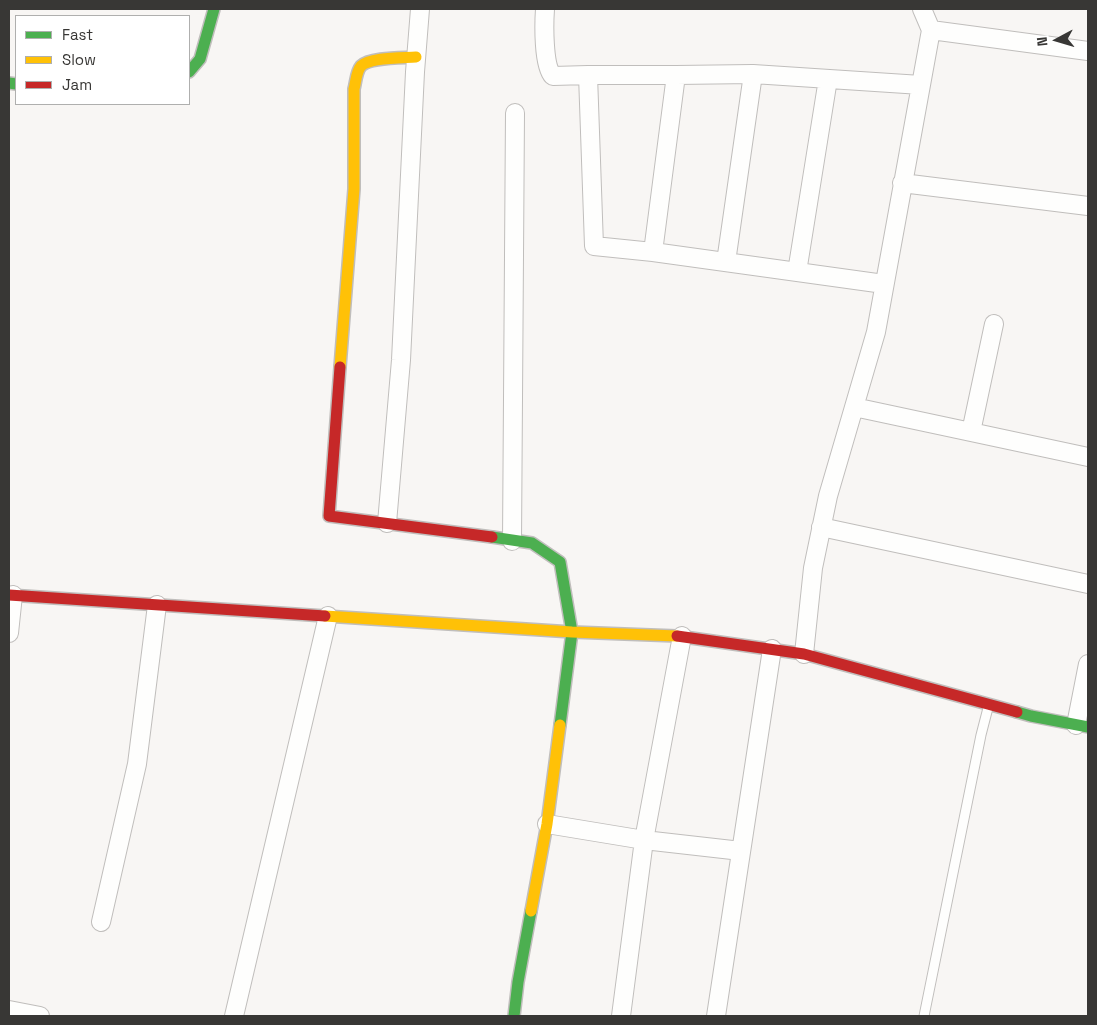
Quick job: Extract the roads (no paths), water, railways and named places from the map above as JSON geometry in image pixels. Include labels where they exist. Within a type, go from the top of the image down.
[{"type":"street","points":[[190,71],[200,59],[214,9]]},
{"type":"street","points":[[387,523],[401,360],[420,9]]},
{"type":"street","points":[[545,9],[544,28],[548,66],[553,76],[753,74],[921,85]]},
{"type":"street","points":[[804,654],[813,568],[821,527],[828,496],[876,332],[931,30],[922,9]]},
{"type":"street","points":[[931,30],[1088,51]]},
{"type":"street","points":[[416,57],[376,60],[363,64],[357,74],[354,89],[354,189],[329,516],[532,544],[560,562],[572,632],[547,824],[518,982],[514,1016]]},
{"type":"street","points":[[726,262],[753,74]]},
{"type":"street","points":[[588,75],[594,246],[652,252],[884,284]]},
{"type":"street","points":[[652,252],[676,75]]},
{"type":"street","points":[[797,272],[828,79]]},
{"type":"street","points":[[512,541],[515,112]]},
{"type":"street","points":[[902,183],[1088,206]]},
{"type":"street","points":[[971,432],[994,324]]},
{"type":"street","points":[[854,407],[1088,457]]},
{"type":"street","points":[[821,527],[1088,584]]},
{"type":"street","points":[[9,632],[11,595],[572,632],[682,636],[804,654],[1031,716],[1082,726],[1088,664]]},
{"type":"street","points":[[101,922],[137,764],[156,605]]},
{"type":"street","points":[[234,1016],[328,616]]},
{"type":"street","points":[[621,1016],[644,840],[682,636]]},
{"type":"street","points":[[716,1016],[772,649]]},
{"type":"street","points":[[547,824],[644,840],[741,850]]},
{"type":"street","points":[[9,1010],[40,1016]]},
{"type":"lane","points":[[924,1016],[989,704]]}]
